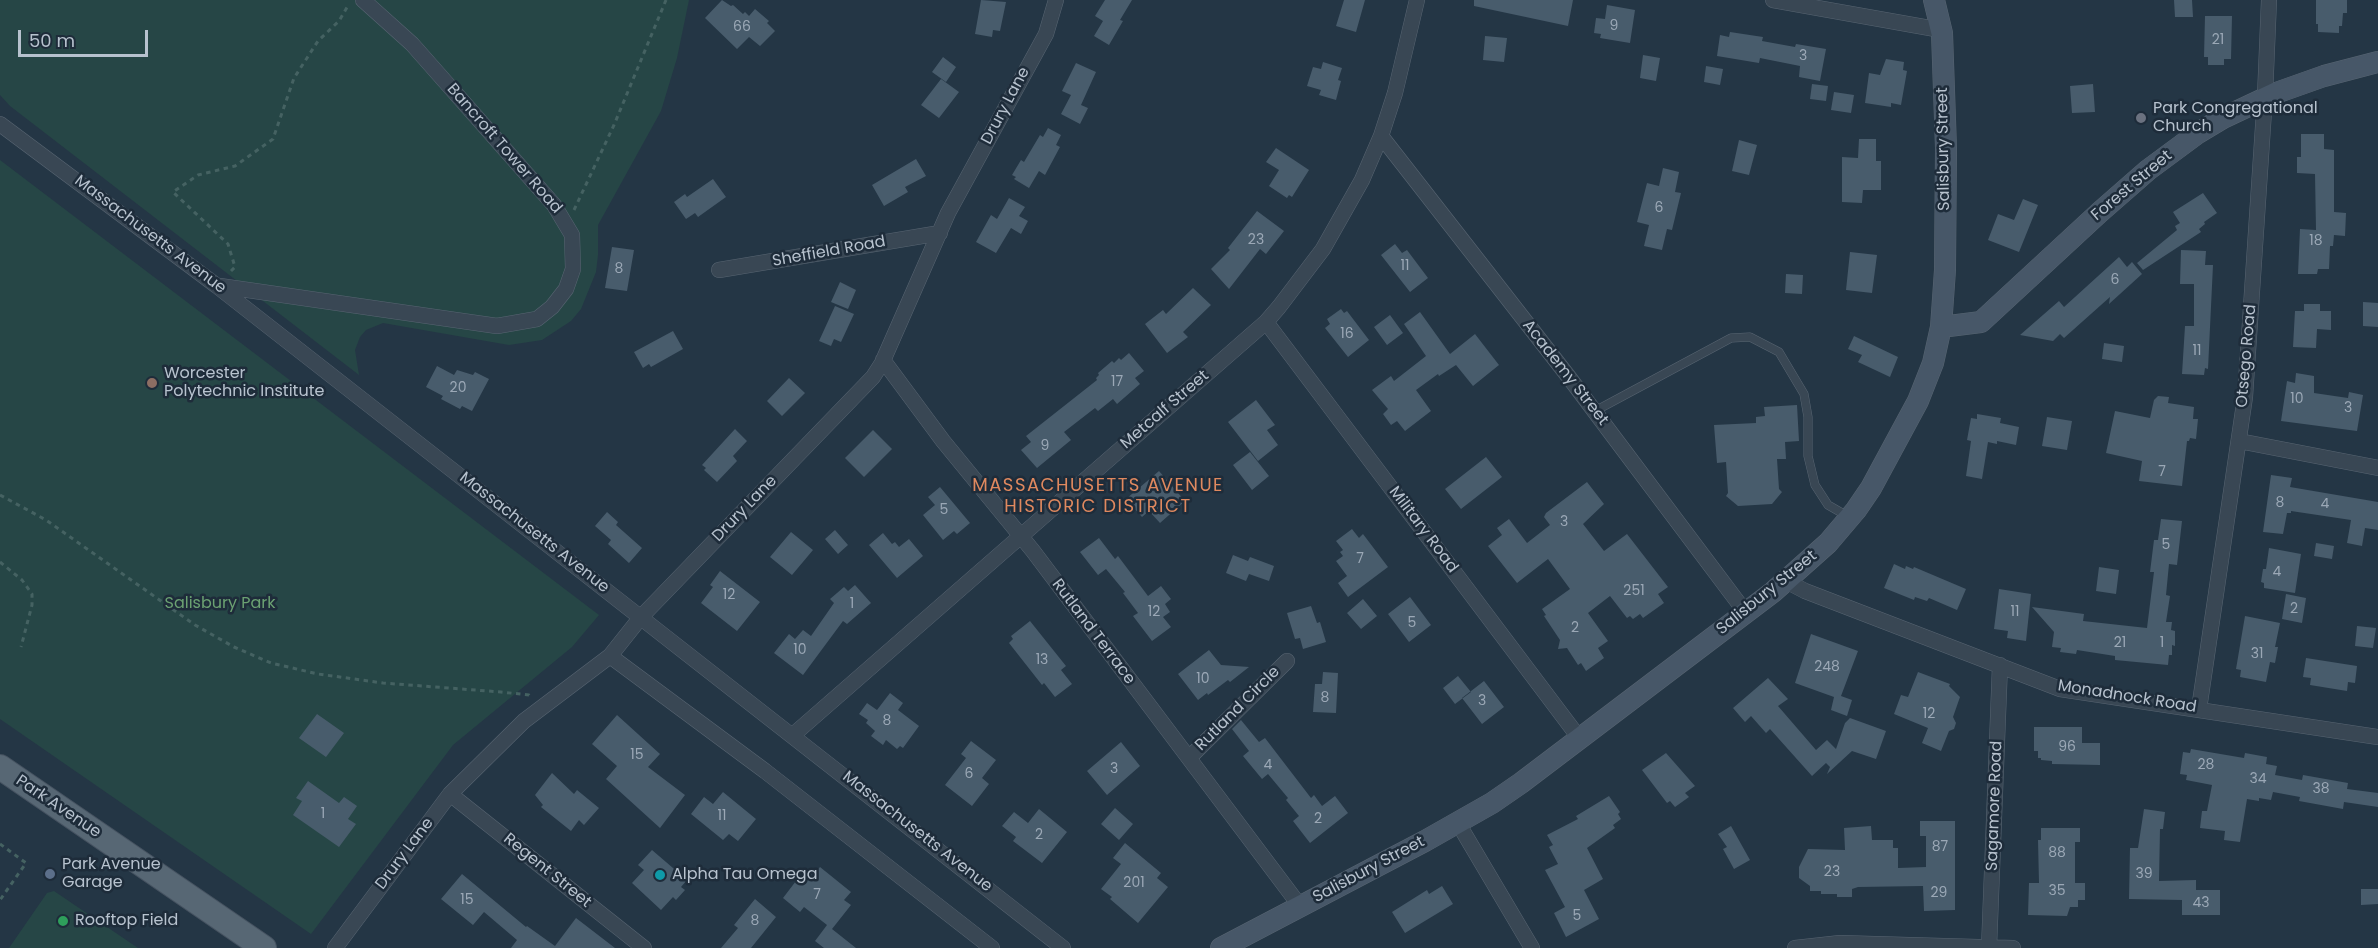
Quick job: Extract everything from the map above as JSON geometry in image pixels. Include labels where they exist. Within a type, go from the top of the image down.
[{"type":"main road","name":"Salisbury Street","points":[[1221,948],[1458,823],[1521,783],[1786,581],[1828,543],[1850,517],[1871,488],[1918,401],[1933,363],[1941,327],[1945,270],[1946,148],[1941,30],[1934,0]]},
{"type":"main road","name":"Forest Street","points":[[1941,327],[1981,322],[2100,212],[2156,164],[2198,133],[2265,98],[2324,76],[2378,62]]},
{"type":"main road","name":"Park Avenue","points":[[0,767],[264,948]]},
{"type":"street","name":"Bancroft Tower Road","points":[[217,286],[479,324],[516,324],[537,319],[552,307],[566,289],[573,269],[572,236],[564,220],[545,193],[419,52],[363,0]]},
{"type":"street","name":"Drury Lane","points":[[335,948],[450,794],[492,750],[540,708],[610,656],[641,617],[873,377],[883,360],[940,233],[1046,33],[1056,0]]},
{"type":"street","name":"Metcalf Street","points":[[793,735],[1266,322],[1308,271],[1333,234],[1362,180],[1381,136],[1404,60],[1417,0]]},
{"type":"street","points":[[1773,0],[1941,30]]},
{"type":"street","name":"Otsego Road","points":[[2199,709],[2239,441],[2249,347],[2269,0]]},
{"type":"street","name":"Massachusetts Avenue","points":[[0,124],[217,286],[1063,948]]},
{"type":"street","name":"Academy Street","points":[[1381,136],[1595,411],[1746,613]]},
{"type":"street","name":"Sheffield Road","points":[[719,270],[940,233]]},
{"type":"street","name":"Military Road","points":[[1266,322],[1580,740]]},
{"type":"street","name":"Rutland Terrace","points":[[883,360],[944,441],[1021,536],[1300,906]]},
{"type":"street","points":[[2239,441],[2378,468]]},
{"type":"street","name":"Monadnock Road","points":[[1786,581],[1805,591],[2060,688],[2378,737]]},
{"type":"street","points":[[610,656],[756,764],[992,948]]},
{"type":"street","name":"Rutland Circle","points":[[1189,758],[1287,661]]},
{"type":"street","name":"Sagamore Road","points":[[1989,948],[2000,665]]},
{"type":"street","name":"Regent Street","points":[[450,794],[644,948]]},
{"type":"street","points":[[1458,823],[1532,948]]},
{"type":"street","points":[[1796,948],[1839,943],[2013,948]]},
{"type":"lane","points":[[1595,411],[1731,338],[1750,337],[1779,352],[1804,394],[1808,417],[1808,456],[1815,485],[1828,505],[1850,517]]},
{"type":"path","points":[[217,286],[235,267],[228,244],[173,192],[198,175],[234,166],[273,139],[294,78],[318,41],[339,21],[351,0]]},
{"type":"path","points":[[564,220],[577,207],[666,0]]},
{"type":"path","points":[[0,495],[46,520],[195,625],[234,647],[271,663],[318,674],[383,683],[529,694],[540,708]]},
{"type":"path","points":[[0,562],[22,580],[32,594],[32,605],[21,647]]},
{"type":"path","points":[[0,844],[26,863],[0,900]]},
{"type":"green space","points":[[0,0],[689,0],[677,58],[661,111],[598,225],[596,272],[581,309],[571,321],[542,340],[509,345],[383,323],[366,330],[360,337],[355,350],[359,375],[10,106],[0,95]]},
{"type":"green space","name":"Salisbury Park","points":[[0,160],[599,615],[572,647],[453,745],[311,934],[0,719]]},
{"type":"green space","name":"Rooftop Field","points":[[54,891],[138,948],[9,948],[47,893]]},
{"type":"building","points":[[722,0],[749,16],[755,9],[769,21],[767,23],[775,31],[760,46],[749,37],[737,49],[705,18]]},
{"type":"building","points":[[981,0],[1006,2],[1000,31],[993,30],[992,37],[975,34]]},
{"type":"building","points":[[1105,0],[1132,0],[1109,45],[1094,36],[1103,21],[1095,16]]},
{"type":"building","points":[[1344,0],[1365,0],[1356,32],[1336,26]]},
{"type":"building","points":[[1474,0],[1573,0],[1568,26],[1474,6]]},
{"type":"building","points":[[2174,0],[2192,0],[2193,17],[2175,17]]},
{"type":"building","points":[[2316,0],[2347,0],[2347,13],[2343,13],[2339,33],[2318,32]]},
{"type":"building","points":[[1607,5],[1635,10],[1630,43],[1600,38],[1601,34],[1594,33],[1596,18],[1605,19]]},
{"type":"building","points":[[2205,16],[2232,16],[2231,59],[2224,59],[2224,65],[2208,65],[2208,57],[2204,57]]},
{"type":"building","points":[[1730,32],[1763,37],[1762,41],[1795,47],[1796,44],[1826,49],[1820,81],[1799,77],[1800,66],[1760,58],[1759,63],[1717,56],[1720,35],[1729,37]]},
{"type":"building","points":[[1485,36],[1507,38],[1504,62],[1483,60]]},
{"type":"building","points":[[1643,55],[1660,58],[1656,81],[1640,78]]},
{"type":"building","points":[[943,57],[956,67],[946,82],[932,72]]},
{"type":"building","points":[[1886,59],[1904,62],[1903,70],[1907,71],[1901,105],[1891,103],[1891,107],[1865,103],[1869,73],[1880,75]]},
{"type":"building","points":[[1323,62],[1342,68],[1336,100],[1319,95],[1321,90],[1307,86],[1313,67],[1321,69]]},
{"type":"building","points":[[1076,63],[1096,72],[1081,105],[1088,108],[1080,124],[1061,114],[1071,95],[1062,91]]},
{"type":"building","points":[[1706,66],[1723,69],[1720,85],[1704,82]]},
{"type":"building","points":[[941,79],[959,92],[939,118],[921,105]]},
{"type":"building","points":[[1812,84],[1828,86],[1826,101],[1810,99]]},
{"type":"building","points":[[2093,84],[2095,112],[2072,113],[2070,86]]},
{"type":"building","points":[[1834,92],[1854,95],[1851,113],[1831,110]]},
{"type":"building","points":[[1048,128],[1061,135],[1056,145],[1060,147],[1045,175],[1039,171],[1029,188],[1014,179],[1016,177],[1012,175],[1021,160],[1024,162],[1040,135],[1043,137]]},
{"type":"building","points":[[2301,134],[2324,134],[2324,149],[2334,150],[2334,212],[2346,213],[2345,236],[2334,235],[2333,246],[2330,246],[2329,269],[2318,269],[2317,274],[2298,274],[2300,229],[2316,230],[2315,174],[2297,173],[2297,157],[2301,157]]},
{"type":"building","points":[[1859,139],[1876,139],[1876,161],[1881,161],[1881,190],[1863,190],[1862,203],[1842,202],[1842,157],[1858,158]]},
{"type":"building","points":[[1739,140],[1757,145],[1749,175],[1732,171]]},
{"type":"building","points":[[1276,148],[1309,170],[1292,197],[1289,195],[1287,198],[1269,186],[1279,170],[1266,162]]},
{"type":"building","points":[[916,159],[926,176],[905,187],[908,192],[884,206],[872,185]]},
{"type":"building","points":[[1663,168],[1679,172],[1675,192],[1681,193],[1672,230],[1667,229],[1662,250],[1644,246],[1649,225],[1637,222],[1647,183],[1659,186]]},
{"type":"building","points":[[713,179],[726,197],[698,217],[695,213],[686,219],[674,202],[685,194],[687,197]]},
{"type":"building","points":[[2203,193],[2217,213],[2204,222],[2205,224],[2199,229],[2201,232],[2143,270],[2137,263],[2177,230],[2175,226],[2180,223],[2173,212]]},
{"type":"building","points":[[1009,198],[1025,207],[1019,216],[1028,221],[1021,234],[1011,228],[996,253],[976,242],[991,215],[997,219]]},
{"type":"building","points":[[2023,199],[2038,205],[2019,252],[1988,240],[1998,214],[2014,220]]},
{"type":"building","points":[[1257,211],[1284,231],[1266,254],[1260,249],[1229,289],[1211,269],[1230,250],[1228,248]]},
{"type":"building","points":[[1395,244],[1402,253],[1407,250],[1428,278],[1410,292],[1381,255]]},
{"type":"building","points":[[612,247],[634,250],[627,291],[605,288]]},
{"type":"building","points":[[2181,250],[2206,251],[2205,265],[2213,265],[2208,369],[2205,368],[2204,375],[2182,374],[2185,326],[2194,326],[2194,284],[2180,284]]},
{"type":"building","points":[[1850,252],[1877,255],[1872,293],[1846,290]]},
{"type":"building","points":[[2119,257],[2127,267],[2132,262],[2142,274],[2109,304],[2110,297],[2064,338],[2060,334],[2053,341],[2020,335],[2059,301],[2064,307]]},
{"type":"building","points":[[1786,274],[1803,275],[1802,294],[1785,293]]},
{"type":"building","points":[[840,282],[856,290],[848,309],[831,302]]},
{"type":"building","points":[[1193,288],[1211,305],[1183,332],[1188,337],[1167,353],[1145,324],[1163,310],[1166,314]]},
{"type":"building","points":[[2363,302],[2378,303],[2378,327],[2363,326]]},
{"type":"building","points":[[2304,304],[2320,304],[2320,311],[2331,311],[2331,330],[2317,329],[2316,348],[2293,347],[2295,311],[2304,311]]},
{"type":"building","points":[[835,306],[854,314],[841,342],[834,339],[831,346],[819,341]]},
{"type":"building","points":[[1341,309],[1344,313],[1347,311],[1369,340],[1348,357],[1325,328],[1330,324],[1327,319]]},
{"type":"building","points":[[1420,312],[1450,354],[1475,334],[1499,365],[1473,386],[1456,365],[1439,376],[1438,374],[1416,390],[1431,411],[1405,431],[1397,421],[1391,425],[1383,414],[1388,409],[1372,390],[1391,376],[1394,381],[1426,356],[1404,324]]},
{"type":"building","points":[[1390,315],[1403,333],[1387,345],[1374,327]]},
{"type":"building","points":[[673,331],[683,349],[651,367],[649,364],[643,368],[634,352]]},
{"type":"building","points":[[1854,336],[1898,357],[1890,377],[1858,362],[1862,355],[1848,349]]},
{"type":"building","points":[[2104,343],[2124,346],[2122,362],[2102,359]]},
{"type":"building","points":[[1129,353],[1144,371],[1135,378],[1140,384],[1117,404],[1113,399],[1098,411],[1095,408],[1064,432],[1071,440],[1037,468],[1021,450],[1031,442],[1026,436],[1097,380],[1098,373],[1112,361],[1114,363],[1119,358],[1121,360]]},
{"type":"building","points":[[437,366],[454,375],[457,370],[473,375],[475,372],[489,379],[472,411],[462,406],[460,409],[441,399],[443,396],[426,387]]},
{"type":"building","points":[[2296,373],[2314,376],[2314,393],[2348,398],[2349,392],[2363,395],[2357,431],[2281,421],[2287,381],[2295,383]]},
{"type":"building","points":[[789,378],[805,393],[782,416],[767,401]]},
{"type":"building","points":[[2158,396],[2169,397],[2168,403],[2194,407],[2193,419],[2198,419],[2196,439],[2190,438],[2187,441],[2182,486],[2139,481],[2142,461],[2106,453],[2115,411],[2150,418],[2154,400]]},
{"type":"building","points":[[1256,400],[1275,425],[1267,430],[1278,445],[1258,461],[1228,422]]},
{"type":"building","points":[[1797,405],[1799,441],[1785,442],[1786,459],[1777,459],[1779,489],[1782,492],[1772,504],[1738,506],[1726,496],[1728,493],[1726,462],[1717,463],[1714,425],[1756,423],[1756,417],[1765,416],[1764,407]]},
{"type":"building","points":[[1977,414],[2001,418],[2000,423],[2019,427],[2016,445],[1997,441],[1997,444],[1988,442],[1982,479],[1966,476],[1971,441],[1967,440],[1971,418],[1977,419]]},
{"type":"building","points":[[2047,417],[2072,421],[2067,450],[2042,446]]},
{"type":"building","points":[[735,429],[747,441],[733,456],[737,461],[717,482],[704,470],[706,468],[702,465]]},
{"type":"building","points":[[873,430],[892,449],[864,477],[845,458]]},
{"type":"building","points":[[1250,452],[1269,476],[1252,490],[1233,465]]},
{"type":"building","points":[[1486,457],[1502,477],[1461,509],[1445,489]]},
{"type":"building","points":[[1159,471],[1185,501],[1160,523],[1149,511],[1142,517],[1126,499]]},
{"type":"building","points":[[2271,475],[2292,478],[2290,487],[2378,502],[2378,530],[2365,528],[2362,546],[2347,543],[2351,520],[2291,511],[2287,513],[2283,534],[2263,532]]},
{"type":"building","points":[[1587,482],[1604,504],[1583,524],[1604,551],[1627,534],[1668,587],[1658,594],[1664,603],[1643,618],[1640,614],[1633,619],[1630,616],[1627,618],[1610,596],[1588,613],[1608,641],[1598,648],[1604,658],[1586,671],[1581,663],[1578,665],[1567,648],[1558,649],[1560,640],[1544,616],[1546,615],[1542,609],[1570,589],[1548,559],[1517,583],[1488,546],[1502,535],[1497,528],[1509,519],[1527,543],[1550,525],[1544,517],[1546,513]]},
{"type":"building","points":[[940,487],[970,523],[957,534],[954,531],[943,540],[923,515],[935,505],[928,497]]},
{"type":"building","points":[[607,512],[618,522],[616,525],[642,548],[629,563],[608,544],[611,540],[595,526]]},
{"type":"building","points":[[2161,519],[2182,521],[2177,565],[2169,564],[2166,595],[2170,596],[2166,622],[2172,622],[2171,630],[2175,631],[2175,646],[2172,645],[2172,655],[2169,655],[2168,665],[2115,660],[2115,656],[2077,650],[2076,654],[2060,652],[2061,648],[2052,647],[2054,632],[2032,607],[2084,614],[2083,621],[2147,628],[2154,572],[2150,572],[2154,540],[2158,540]]},
{"type":"building","points":[[1352,529],[1359,538],[1363,534],[1388,567],[1348,597],[1338,583],[1347,576],[1336,561],[1343,556],[1340,552],[1343,550],[1336,541]]},
{"type":"building","points":[[835,530],[848,545],[838,554],[825,539]]},
{"type":"building","points":[[791,532],[813,550],[792,575],[770,557]]},
{"type":"building","points":[[883,533],[892,544],[895,542],[899,547],[909,539],[923,556],[897,578],[869,545]]},
{"type":"building","points":[[1099,538],[1115,559],[1118,556],[1148,596],[1161,586],[1171,599],[1165,604],[1170,612],[1163,617],[1171,627],[1152,641],[1133,616],[1138,613],[1123,593],[1125,592],[1106,569],[1098,575],[1080,552]]},
{"type":"building","points":[[2316,543],[2334,546],[2332,559],[2314,556]]},
{"type":"building","points":[[2269,548],[2301,554],[2295,593],[2264,588],[2264,583],[2261,582],[2263,569],[2266,569]]},
{"type":"building","points":[[1233,555],[1248,561],[1250,557],[1274,566],[1269,581],[1249,574],[1246,581],[1226,573]]},
{"type":"building","points":[[1894,564],[1905,569],[1906,566],[1913,569],[1914,567],[1966,589],[1957,610],[1929,598],[1927,601],[1915,597],[1914,600],[1884,588]]},
{"type":"building","points":[[2099,567],[2119,570],[2116,594],[2096,591]]},
{"type":"building","points":[[720,571],[760,602],[737,631],[701,603],[713,587],[710,585]]},
{"type":"building","points":[[855,585],[871,603],[847,624],[843,621],[803,675],[774,653],[789,634],[795,639],[803,630],[811,636],[834,603],[830,599],[844,587],[848,591]]},
{"type":"building","points":[[1999,589],[2031,594],[2026,641],[2007,638],[2008,631],[1994,629]]},
{"type":"building","points":[[2286,594],[2306,598],[2302,623],[2282,619]]},
{"type":"building","points":[[1410,597],[1431,625],[1409,642],[1388,614]]},
{"type":"building","points":[[1363,599],[1377,616],[1361,629],[1347,613]]},
{"type":"building","points":[[1311,606],[1317,623],[1320,622],[1326,642],[1303,649],[1300,638],[1295,639],[1287,613]]},
{"type":"building","points":[[2245,616],[2280,623],[2275,647],[2278,647],[2275,663],[2270,662],[2266,682],[2240,677],[2241,670],[2236,669]]},
{"type":"building","points":[[1030,621],[1066,666],[1061,670],[1072,684],[1055,697],[1044,683],[1042,685],[1009,643],[1013,639],[1011,636]]},
{"type":"building","points":[[2357,626],[2376,628],[2373,648],[2355,646]]},
{"type":"building","points":[[1811,634],[1858,651],[1841,696],[1852,700],[1847,716],[1831,710],[1834,697],[1795,683]]},
{"type":"building","points":[[1209,650],[1221,665],[1249,667],[1230,682],[1228,680],[1198,700],[1178,674]]},
{"type":"building","points":[[2306,658],[2357,666],[2355,683],[2348,682],[2347,691],[2310,685],[2311,678],[2303,677]]},
{"type":"building","points":[[1323,672],[1338,673],[1336,713],[1313,712],[1315,684],[1322,684]]},
{"type":"building","points":[[1918,672],[1950,684],[1949,686],[1960,697],[1953,717],[1956,723],[1954,729],[1949,731],[1941,751],[1922,743],[1928,728],[1894,714],[1901,695],[1908,697]]},
{"type":"building","points":[[1458,676],[1471,692],[1455,704],[1443,688]]},
{"type":"building","points":[[1768,678],[1788,699],[1778,706],[1816,750],[1827,740],[1836,749],[1845,723],[1850,718],[1886,731],[1876,759],[1852,751],[1827,774],[1830,767],[1826,763],[1812,776],[1770,729],[1766,733],[1751,716],[1745,722],[1733,708]]},
{"type":"building","points":[[1484,681],[1504,707],[1482,724],[1462,698]]},
{"type":"building","points":[[890,693],[903,703],[898,710],[919,726],[903,748],[900,746],[897,749],[886,740],[883,745],[871,736],[875,731],[866,723],[868,720],[859,714],[867,703],[877,710]]},
{"type":"building","points":[[317,714],[344,733],[326,757],[299,738]]},
{"type":"building","points":[[617,715],[660,754],[648,767],[685,795],[660,828],[606,779],[617,766],[592,744]]},
{"type":"building","points":[[1241,720],[1259,742],[1265,738],[1311,798],[1314,795],[1322,806],[1335,796],[1348,813],[1310,843],[1293,821],[1299,816],[1286,800],[1288,798],[1268,774],[1262,779],[1243,756],[1249,751],[1232,729]]},
{"type":"building","points":[[2034,727],[2082,727],[2082,743],[2100,743],[2100,765],[2052,764],[2052,761],[2041,760],[2038,758],[2038,751],[2034,751]]},
{"type":"building","points":[[971,741],[996,760],[982,778],[989,784],[972,806],[945,785],[966,758],[961,754]]},
{"type":"building","points":[[1121,742],[1140,766],[1107,795],[1087,771]]},
{"type":"building","points":[[2191,749],[2244,758],[2245,753],[2267,757],[2266,764],[2277,766],[2275,775],[2302,780],[2303,775],[2348,783],[2347,789],[2378,793],[2378,807],[2344,802],[2343,809],[2299,801],[2300,797],[2273,792],[2271,800],[2247,799],[2240,842],[2224,840],[2225,831],[2200,828],[2202,811],[2207,811],[2212,785],[2186,780],[2187,775],[2180,774],[2183,752],[2190,753]]},
{"type":"building","points":[[1666,753],[1695,786],[1685,793],[1689,797],[1675,807],[1670,801],[1667,803],[1642,770]]},
{"type":"building","points":[[552,773],[574,794],[577,790],[599,808],[584,825],[579,820],[571,831],[541,807],[543,805],[535,795]]},
{"type":"building","points":[[308,781],[339,803],[344,797],[357,806],[348,819],[356,824],[339,847],[293,815],[302,801],[296,798]]},
{"type":"building","points":[[723,792],[756,819],[738,841],[729,834],[723,840],[691,814],[704,797],[713,804]]},
{"type":"building","points":[[1609,796],[1620,812],[1618,814],[1621,819],[1613,825],[1615,828],[1587,848],[1603,879],[1584,890],[1599,919],[1566,937],[1554,913],[1565,907],[1545,870],[1558,864],[1549,847],[1553,845],[1547,835],[1578,819],[1576,816]]},
{"type":"building","points":[[1115,808],[1133,824],[1119,840],[1101,824]]},
{"type":"building","points":[[1039,809],[1067,832],[1042,863],[1013,841],[1016,837],[1002,826],[1014,812],[1028,823]]},
{"type":"building","points":[[2144,809],[2165,812],[2163,829],[2160,829],[2159,881],[2196,880],[2196,890],[2220,890],[2220,915],[2182,915],[2182,900],[2129,899],[2130,848],[2138,848]]},
{"type":"building","points":[[1920,821],[1955,821],[1955,910],[1924,911],[1923,886],[1858,887],[1852,889],[1852,897],[1837,897],[1837,894],[1810,891],[1810,886],[1799,878],[1799,867],[1808,849],[1845,850],[1844,828],[1871,826],[1872,840],[1893,840],[1893,848],[1898,848],[1898,868],[1926,867],[1926,836],[1920,836]]},
{"type":"building","points":[[1731,826],[1750,860],[1734,869],[1723,849],[1727,847],[1718,834]]},
{"type":"building","points":[[2041,828],[2080,828],[2080,842],[2075,842],[2075,883],[2085,883],[2085,900],[2078,900],[2078,907],[2070,907],[2067,916],[2028,915],[2029,883],[2039,883],[2038,840],[2041,840]]},
{"type":"building","points":[[1125,843],[1161,873],[1157,878],[1168,887],[1138,923],[1101,889],[1121,864],[1113,858]]},
{"type":"building","name":"Alpha Tau Omega","points":[[652,850],[687,880],[681,887],[685,890],[676,900],[673,897],[661,910],[632,883],[644,870],[638,865]]},
{"type":"building","points":[[820,867],[851,892],[844,900],[851,905],[832,929],[856,948],[824,948],[815,941],[827,925],[804,907],[800,912],[783,898],[796,881],[801,885],[810,873],[813,876]]},
{"type":"building","points":[[462,874],[526,927],[555,946],[576,918],[615,948],[511,948],[517,940],[484,912],[473,925],[441,899]]},
{"type":"building","points":[[1442,886],[1453,904],[1405,933],[1392,912],[1427,890],[1429,894]]},
{"type":"building","points":[[2361,889],[2378,889],[2378,904],[2361,905]]},
{"type":"building","points":[[755,899],[776,917],[751,948],[721,948],[738,928],[734,925]]},
{"type":"place","name":"Park Congregational Church","points":[[2141,118]]},
{"type":"place","name":"Worcester Polytechnic Institute","points":[[152,383]]},
{"type":"place","name":"Park Avenue Garage","points":[[50,874]]},
{"type":"place","name":"Alpha Tau Omega","points":[[660,875]]},
{"type":"place","name":"Rooftop Field","points":[[63,921]]},
{"type":"district","name":"MASSACHUSETTS AVENUE HISTORIC DISTRICT","points":[[1098,496]]}]
